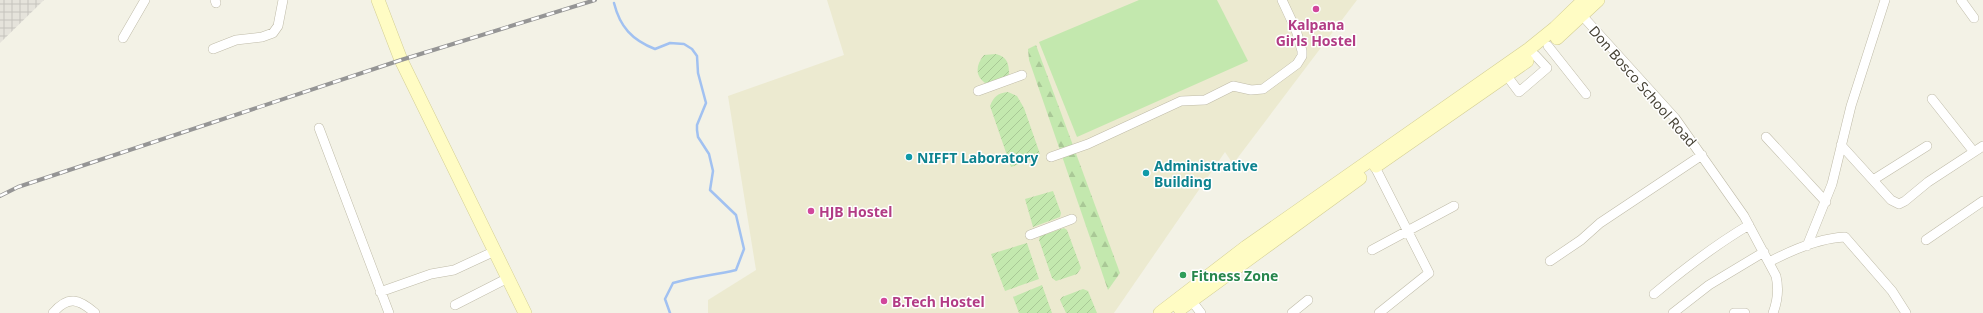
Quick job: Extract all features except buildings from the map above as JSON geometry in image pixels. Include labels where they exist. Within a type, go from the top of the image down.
[{"type":"main road","points":[[1160,313],[1246,247],[1529,49],[1581,8],[1598,0]]},
{"type":"main road","points":[[376,1],[401,60],[525,313]]},
{"type":"main road","points":[[1174,313],[1375,167],[1548,46],[1581,8]]},
{"type":"street","points":[[123,38],[146,0]]},
{"type":"street","points":[[213,49],[236,40],[262,37],[273,33],[278,26],[283,0]]},
{"type":"street","points":[[1051,157],[1088,144],[1181,101],[1205,100],[1233,86],[1251,90],[1264,89],[1297,64],[1302,56],[1296,30],[1282,0]]},
{"type":"street","points":[[1806,246],[1826,202],[1832,184],[1841,145],[1864,64],[1885,0]]},
{"type":"street","points":[[1961,0],[1974,18]]},
{"type":"street","name":"Don Bosco School Road","points":[[1581,8],[1675,118],[1749,225],[1776,276],[1778,287],[1777,302],[1773,313]]},
{"type":"street","points":[[1548,46],[1586,94]]},
{"type":"street","points":[[1506,76],[1519,92],[1547,68],[1535,55]]},
{"type":"street","points":[[978,91],[1022,75]]},
{"type":"street","points":[[1932,99],[1974,152]]},
{"type":"street","points":[[319,128],[389,313]]},
{"type":"street","points":[[1766,137],[1826,202]]},
{"type":"street","points":[[1841,145],[1891,200],[1899,204],[1928,182],[1983,146]]},
{"type":"street","points":[[1873,180],[1927,146]]},
{"type":"street","points":[[1550,261],[1581,240],[1600,223],[1702,155]]},
{"type":"street","points":[[1375,167],[1429,273],[1379,313]]},
{"type":"street","points":[[1926,240],[1983,201]]},
{"type":"street","points":[[1372,250],[1454,206]]},
{"type":"street","points":[[1030,235],[1072,219]]},
{"type":"street","points":[[1654,294],[1687,267],[1749,225]]},
{"type":"street","points":[[1769,262],[1792,250],[1833,238],[1845,237],[1892,291],[1906,313]]},
{"type":"street","points":[[380,292],[431,274],[454,270],[495,251]]},
{"type":"street","points":[[1673,313],[1709,285],[1764,252]]},
{"type":"street","points":[[455,305],[508,278]]},
{"type":"street","points":[[1191,300],[1201,313]]},
{"type":"street","points":[[1292,313],[1308,300]]},
{"type":"street","points":[[53,313],[60,305],[69,301],[86,305],[95,313]]},
{"type":"street","points":[[1734,313],[1745,313]]},
{"type":"shaded area","points":[[0,0],[44,0],[0,43]]},
{"type":"shaded area","points":[[827,0],[1357,0],[1233,164],[1225,152],[1114,313],[708,313],[708,300],[756,270],[728,96],[844,55]]},
{"type":"green space","points":[[1139,0],[1217,0],[1248,61],[1077,137],[1039,42]]},
{"type":"green space","points":[[1036,45],[1120,273],[1108,290],[1029,60],[1028,49]]},
{"type":"green space","points":[[996,54],[1003,57],[1007,61],[1009,74],[1005,79],[987,84],[978,75],[979,63],[984,55]]},
{"type":"green space","points":[[1008,92],[1017,96],[1024,108],[1040,154],[1038,157],[1011,167],[990,106],[997,96]]},
{"type":"green space","points":[[1053,191],[1061,213],[1060,217],[1033,227],[1025,199]]},
{"type":"green space","points":[[1064,228],[1067,230],[1081,268],[1077,274],[1056,281],[1052,278],[1039,240],[1040,236]]},
{"type":"green space","points":[[1027,243],[1039,279],[1005,291],[991,254]]},
{"type":"green space","points":[[1042,285],[1052,313],[1019,313],[1013,297]]},
{"type":"green space","points":[[1083,289],[1088,291],[1097,313],[1066,313],[1060,300],[1062,297]]},
{"type":"waterway","points":[[614,3],[620,19],[628,32],[640,41],[655,49],[670,43],[684,44],[692,49],[697,56],[698,73],[706,103],[697,125],[697,130],[698,137],[709,154],[713,171],[710,190],[736,215],[744,249],[736,270],[673,283],[665,299],[670,313]]},
{"type":"railway","points":[[0,196],[18,187],[401,60],[595,0]]},
{"type":"place","name":"Kalpana Girls Hostel","points":[[1316,9]]},
{"type":"place","name":"NIFFT Laboratory","points":[[909,157]]},
{"type":"place","name":"Administrative Building","points":[[1146,173]]},
{"type":"place","name":"HJB Hostel","points":[[811,211]]},
{"type":"place","name":"Fitness Zone","points":[[1183,275]]},
{"type":"place","name":"B.Tech Hostel","points":[[884,301]]}]
